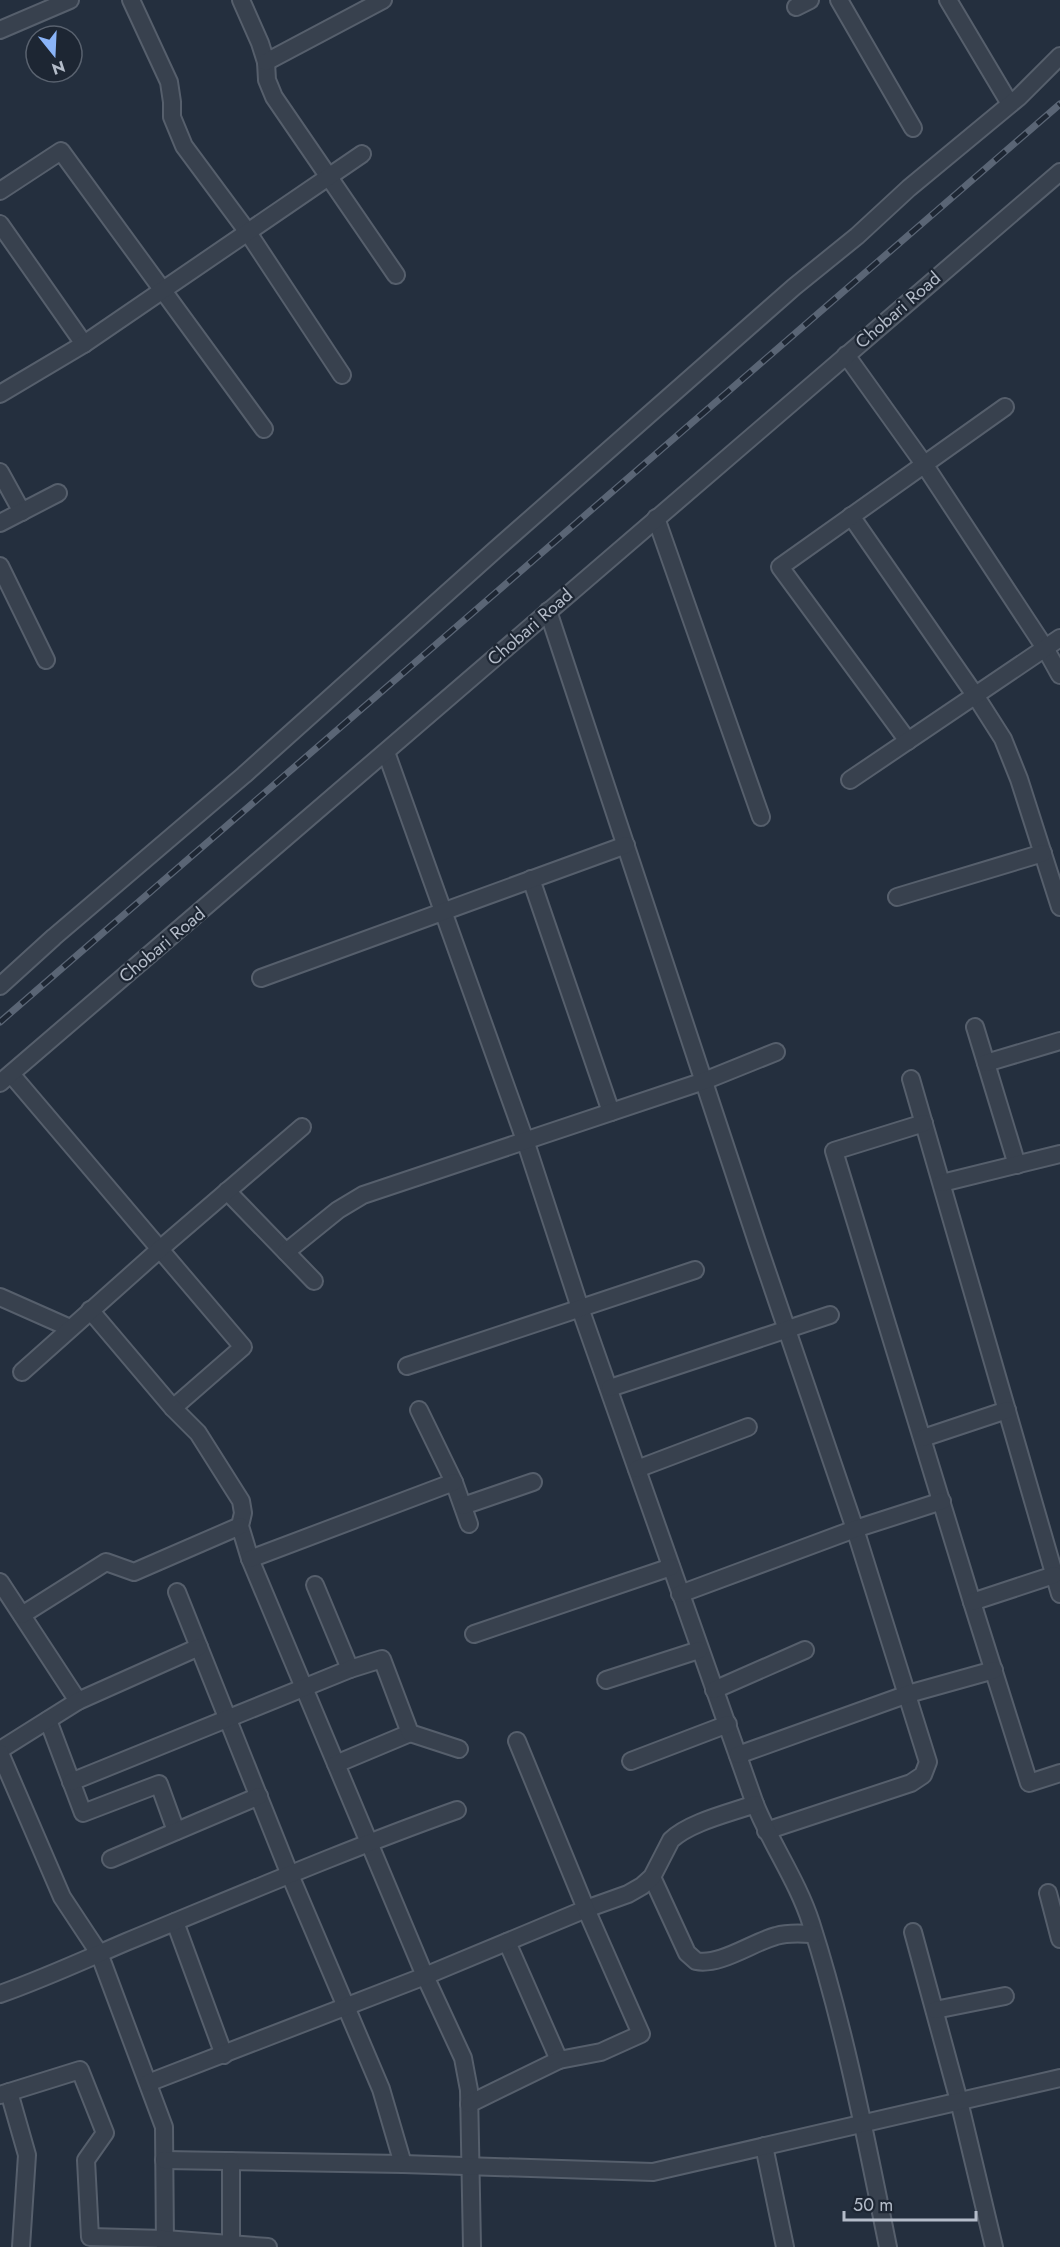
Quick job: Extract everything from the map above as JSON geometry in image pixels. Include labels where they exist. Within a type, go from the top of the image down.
[{"type":"street","points":[[0,30],[70,0]]},
{"type":"street","points":[[131,0],[169,82],[172,117],[183,146],[247,231],[342,375]]},
{"type":"street","points":[[240,0],[260,43],[266,62],[267,80],[274,97],[396,275]]},
{"type":"street","points":[[266,62],[383,0]]},
{"type":"street","points":[[839,0],[912,128]]},
{"type":"street","points":[[948,0],[1010,104]]},
{"type":"street","points":[[0,986],[63,929],[244,775],[485,558],[794,287],[857,236],[909,188],[1010,104],[1060,56]]},
{"type":"street","points":[[0,191],[61,151],[264,429]]},
{"type":"street","points":[[0,394],[84,344],[362,154]]},
{"type":"street","name":"Chobari Road","points":[[5,1078],[1060,172]]},
{"type":"street","points":[[0,224],[84,344]]},
{"type":"street","points":[[846,355],[924,464],[1045,648],[1060,675]]},
{"type":"street","points":[[908,741],[780,567],[1005,407]]},
{"type":"street","points":[[0,472],[22,512]]},
{"type":"street","points":[[0,524],[58,493]]},
{"type":"street","points":[[851,516],[975,695],[1003,740],[1019,779],[1060,907]]},
{"type":"street","points":[[656,518],[761,817]]},
{"type":"street","points":[[0,566],[46,660]]},
{"type":"street","points":[[548,611],[786,1329],[855,1529],[928,1762],[923,1775],[911,1783],[766,1831]]},
{"type":"street","points":[[850,780],[1060,638]]},
{"type":"street","points":[[386,752],[525,1140],[580,1308],[610,1388],[699,1650],[728,1724],[755,1804],[794,1886],[821,1953],[863,2123],[888,2247]]},
{"type":"street","points":[[261,978],[626,845]]},
{"type":"street","points":[[897,897],[1043,854]]},
{"type":"street","points":[[531,879],[611,1112]]},
{"type":"street","points":[[975,1027],[1017,1165]]},
{"type":"street","points":[[986,1063],[1060,1041]]},
{"type":"street","points":[[286,1252],[338,1210],[363,1195],[704,1080],[776,1052]]},
{"type":"street","points":[[5,1078],[160,1249],[243,1347],[173,1408]]},
{"type":"street","points":[[911,1079],[1060,1594]]},
{"type":"street","points":[[924,1123],[834,1151],[1029,1783],[1060,1773]]},
{"type":"street","points":[[22,1372],[90,1310],[302,1127]]},
{"type":"street","points":[[942,1183],[1060,1154]]},
{"type":"street","points":[[227,1191],[314,1281]]},
{"type":"street","points":[[407,1366],[695,1270]]},
{"type":"street","points":[[0,1297],[70,1328]]},
{"type":"street","points":[[90,1310],[173,1408],[198,1433],[241,1501],[243,1513],[240,1526],[250,1559],[425,1976],[463,2058],[468,2078],[472,2247]]},
{"type":"street","points":[[610,1388],[830,1315]]},
{"type":"street","points":[[419,1410],[454,1482],[469,1524]]},
{"type":"street","points":[[923,1438],[1007,1410]]},
{"type":"street","points":[[637,1469],[748,1427]]},
{"type":"street","points":[[250,1559],[454,1482]]},
{"type":"street","points":[[463,1506],[533,1482]]},
{"type":"street","points":[[680,1594],[855,1529],[942,1501]]},
{"type":"street","points":[[22,1615],[106,1562],[134,1572],[240,1526]]},
{"type":"street","points":[[474,1634],[671,1567]]},
{"type":"street","points":[[972,1602],[1054,1575]]},
{"type":"street","points":[[0,1582],[78,1701]]},
{"type":"street","points":[[315,1585],[350,1669]]},
{"type":"street","points":[[177,1592],[290,1875],[381,2089],[403,2164]]},
{"type":"street","points":[[165,2243],[164,2127],[99,1953],[62,1897],[0,1751],[78,1701],[199,1647]]},
{"type":"street","points":[[606,1680],[699,1650]]},
{"type":"street","points":[[714,1690],[805,1650]]},
{"type":"street","points":[[71,1782],[350,1669],[382,1659],[410,1733]]},
{"type":"street","points":[[738,1755],[908,1694],[994,1670]]},
{"type":"street","points":[[48,1720],[83,1812],[159,1784],[176,1831]]},
{"type":"street","points":[[631,1761],[728,1724]]},
{"type":"street","points":[[336,1764],[410,1733],[459,1749]]},
{"type":"street","points":[[469,2104],[559,2060],[601,2052],[640,2034],[517,1741]]},
{"type":"street","points":[[111,1859],[259,1796]]},
{"type":"street","points":[[148,2083],[425,1976],[628,1894],[642,1886],[654,1873],[671,1840],[686,1829],[755,1804]]},
{"type":"street","points":[[0,1995],[43,1979],[99,1953],[368,1841],[457,1810]]},
{"type":"street","points":[[654,1873],[687,1953],[696,1961],[715,1960],[782,1934],[798,1933],[812,1928]]},
{"type":"street","points":[[1048,1893],[1060,1939]]},
{"type":"street","points":[[175,1922],[224,2055]]},
{"type":"street","points":[[914,1932],[959,2101],[994,2247]]},
{"type":"street","points":[[507,1942],[559,2060]]},
{"type":"street","points":[[935,2010],[1005,1996]]},
{"type":"street","points":[[21,2247],[27,2155],[5,2094],[80,2070],[105,2133],[86,2160],[90,2237],[268,2247]]},
{"type":"street","points":[[164,2160],[403,2164],[653,2172],[1060,2078]]},
{"type":"street","points":[[764,2146],[785,2247]]},
{"type":"street","points":[[231,2161],[231,2246]]},
{"type":"railway","points":[[0,1022],[1060,104]]}]
